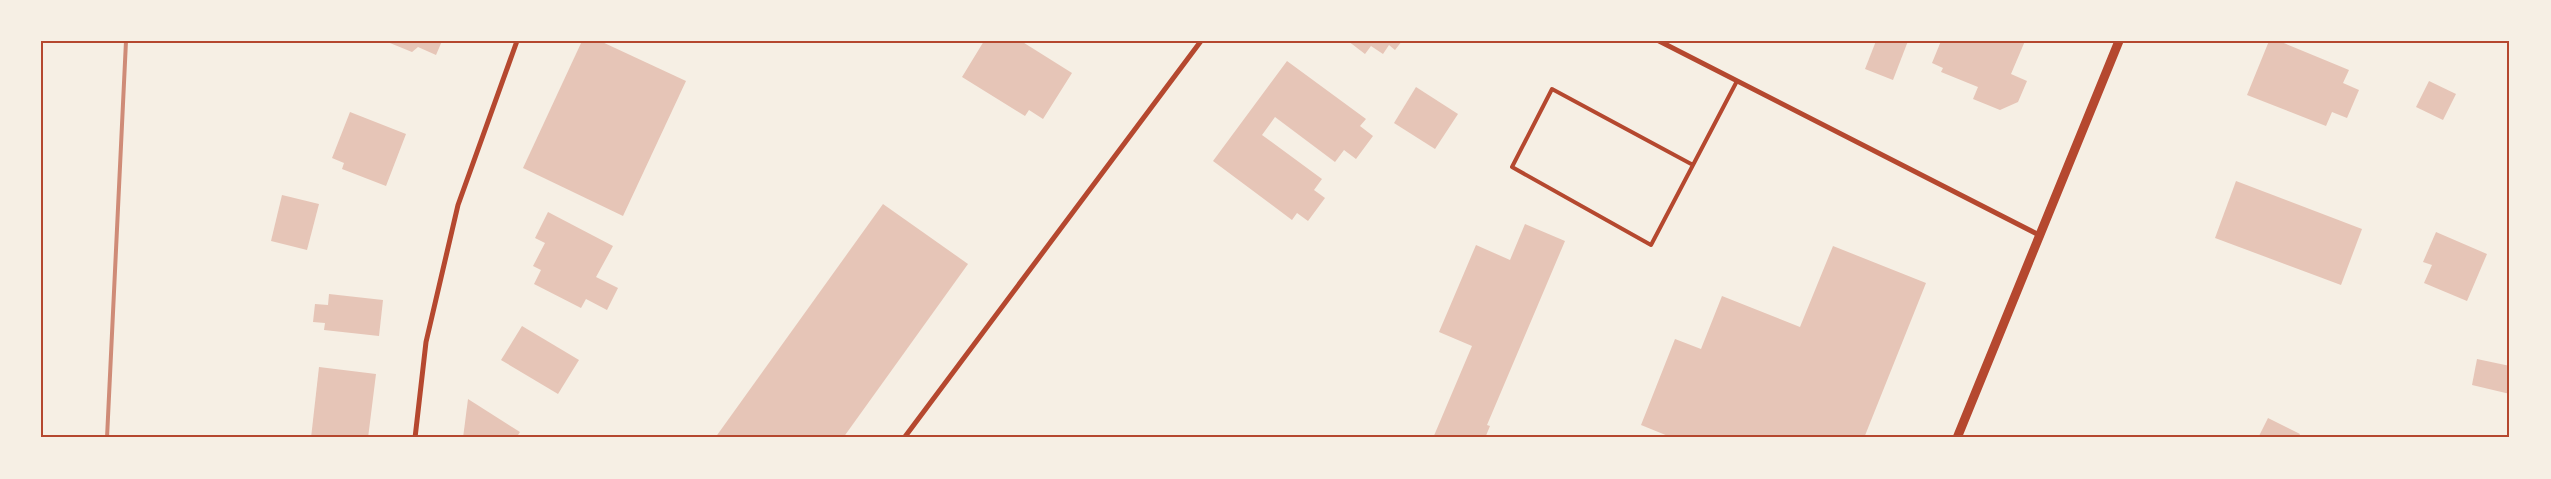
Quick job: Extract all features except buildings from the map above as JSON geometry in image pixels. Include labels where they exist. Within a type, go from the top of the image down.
[{"type":"street","points":[[415,438],[426,342],[458,205],[517,41]]},
{"type":"street","points":[[904,438],[1201,41]]},
{"type":"street","points":[[1659,41],[2041,236]]},
{"type":"street","points":[[1957,438],[2119,41]]},
{"type":"lane","points":[[1693,165],[1552,89],[1512,167],[1651,246],[1737,81]]},
{"type":"railway","points":[[107,438],[126,41]]}]
